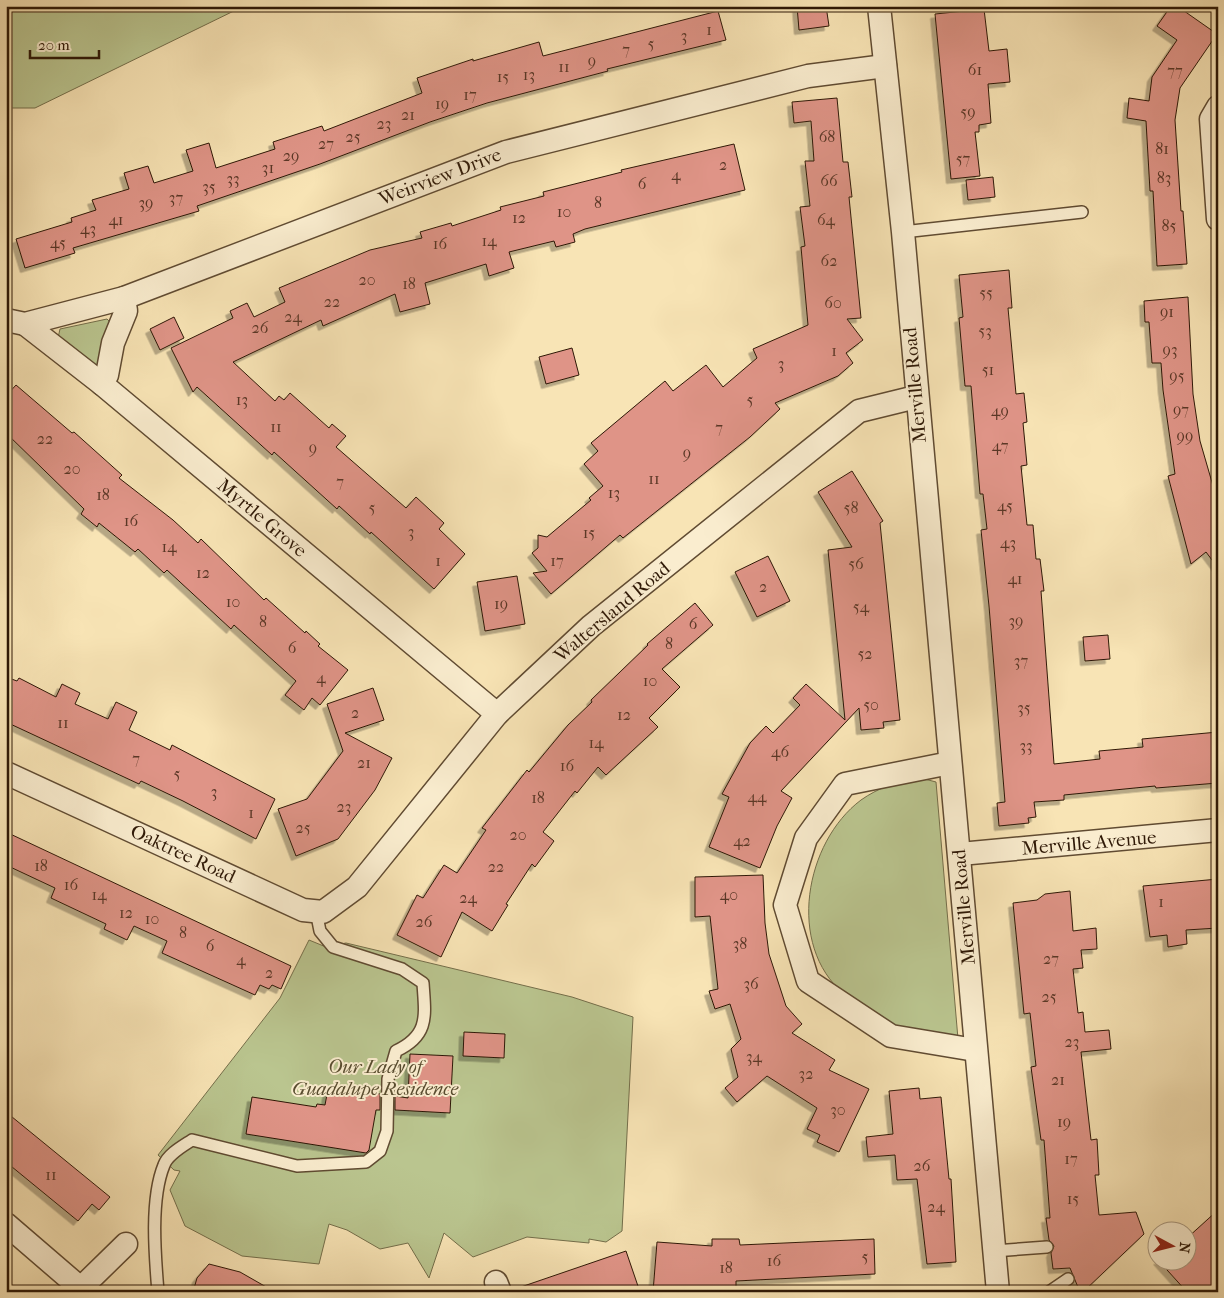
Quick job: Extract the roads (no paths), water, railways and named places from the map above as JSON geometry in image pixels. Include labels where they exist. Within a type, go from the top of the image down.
[{"type":"street","name":"Merville Road","points":[[879,6],[960,854],[975,1050],[998,1292]]},
{"type":"street","name":"Weirview Drive","points":[[16,322],[124,298],[506,152],[808,76],[885,66]]},
{"type":"street","points":[[1218,107],[1211,119],[1218,219]]},
{"type":"street","points":[[102,384],[107,375],[114,342],[126,311],[124,298]]},
{"type":"street","name":"Myrtle Grove","points":[[16,322],[102,384],[497,714]]},
{"type":"street","name":"Waltersland Road","points":[[316,911],[323,912],[357,887],[497,714],[591,626],[860,411],[916,398]]},
{"type":"street","points":[[950,763],[845,784],[806,838],[785,905],[808,980],[891,1036],[975,1050]]},
{"type":"street","name":"Oaktree Road","points":[[6,773],[303,910],[316,911]]},
{"type":"street","name":"Merville Avenue","points":[[960,854],[1218,830]]},
{"type":"street","points":[[6,1224],[84,1290],[126,1244]]},
{"type":"lane","points":[[902,232],[1082,212]]},
{"type":"lane","points":[[158,1292],[154,1244],[157,1196],[164,1164],[178,1149],[192,1140],[297,1166],[366,1162],[380,1151],[387,1131],[388,1079],[396,1051],[413,1043],[425,1020],[423,983],[402,969],[333,947],[320,931],[316,911]]},
{"type":"lane","points":[[994,1251],[1047,1247]]},
{"type":"lane","points":[[1049,1292],[1068,1279]]},
{"type":"park label","name":"Our Lady of Guadalupe Residence","points":[[375,1078]]}]
